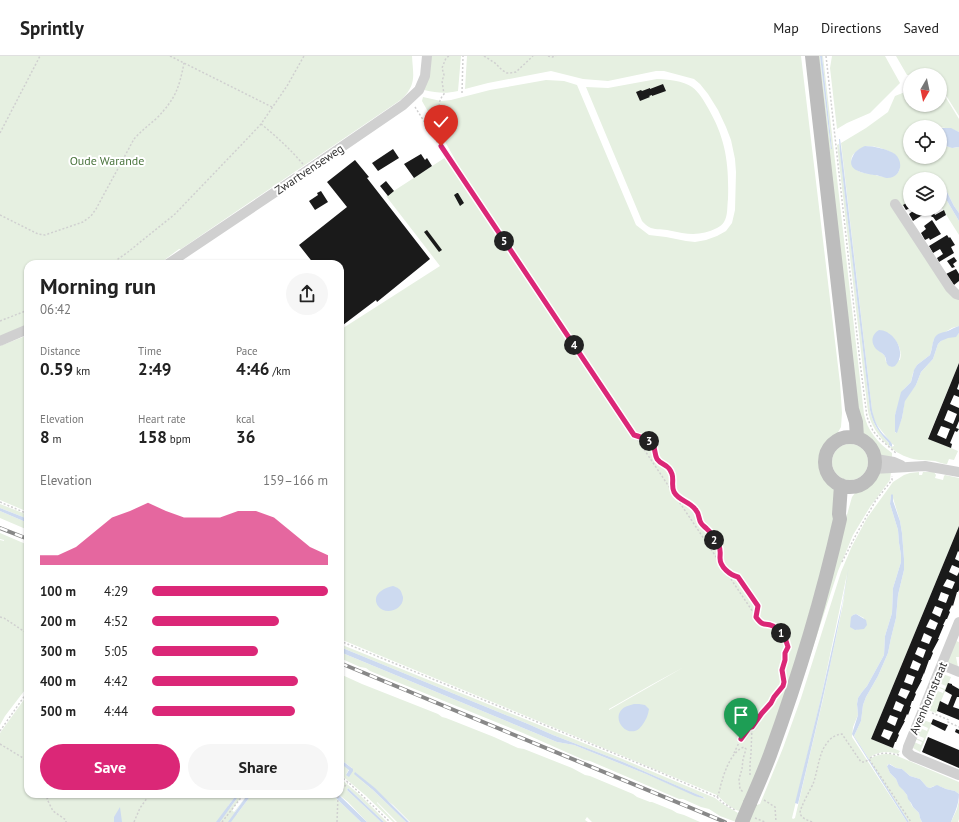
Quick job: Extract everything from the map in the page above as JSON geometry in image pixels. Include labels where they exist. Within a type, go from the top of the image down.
[{"type":"main road","points":[[812,56],[852,409],[848,422],[852,437]]},
{"type":"main road","points":[[852,437],[864,441],[870,446],[874,453],[875,464],[871,476],[866,481],[859,485],[846,486],[832,479],[827,472],[825,463],[826,454],[830,446],[837,440],[852,437]]},
{"type":"main road","points":[[742,822],[770,756],[808,642],[830,564],[840,519],[839,514],[846,486]]},
{"type":"street","name":"Zwartvenseweg","points":[[174,260],[403,105],[418,90],[425,76],[427,56]]},
{"type":"street","points":[[896,204],[950,288],[959,295]]},
{"type":"street","points":[[0,341],[24,331]]},
{"type":"street","points":[[875,464],[893,468],[906,466],[958,468]]},
{"type":"street","name":"Avenhornstraat","points":[[907,752],[959,622]]},
{"type":"street","points":[[942,665],[959,672]]},
{"type":"street","points":[[907,752],[912,756],[959,776]]},
{"type":"path","points":[[0,133],[40,56]]},
{"type":"path","points":[[170,56],[272,107]]},
{"type":"path","points":[[117,260],[175,214],[261,124],[287,86],[304,56]]},
{"type":"path","points":[[441,146],[443,132],[448,122],[441,111],[440,105],[440,98],[444,94],[442,81],[444,75],[442,68],[446,58],[449,56]]},
{"type":"path","points":[[462,93],[463,56]]},
{"type":"path","points":[[484,56],[495,63],[502,70],[510,73],[516,72],[533,56]]},
{"type":"path","points":[[548,56],[556,56]]},
{"type":"path","points":[[826,56],[867,417],[873,431],[894,452]]},
{"type":"path","points":[[0,215],[38,234],[45,235],[82,222],[91,216],[134,139],[139,132],[156,118],[172,99],[180,84],[184,63]]},
{"type":"path","points":[[410,99],[753,612]]},
{"type":"path","points":[[261,124],[296,155],[308,170]]},
{"type":"path","points":[[0,321],[24,312]]},
{"type":"path","points":[[634,435],[648,440],[653,446],[655,454],[659,460],[670,468],[674,492],[679,498],[695,508],[699,514],[701,524],[712,534],[714,540],[720,548],[720,559],[723,566],[733,576],[738,577],[758,606],[756,617],[763,624],[774,626],[784,636],[788,647],[785,653],[785,660],[782,670],[784,682]]},
{"type":"path","points":[[0,502],[24,512]]},
{"type":"path","points":[[0,617],[24,631]]},
{"type":"path","points":[[344,643],[643,765],[717,797],[722,778],[741,739],[783,686]]},
{"type":"path","points":[[0,731],[24,696]]},
{"type":"path","points":[[923,709],[949,720],[948,722],[959,727]]},
{"type":"path","points":[[750,780],[752,727]]},
{"type":"path","points":[[812,822],[802,817],[800,812],[814,782],[823,748],[830,738],[838,734],[842,734],[861,762],[865,762],[878,754],[890,753],[899,756],[907,752]]},
{"type":"path","points":[[0,744],[24,759]]},
{"type":"path","points":[[734,753],[741,748],[746,748],[739,779],[740,789],[752,797],[775,807],[776,822]]},
{"type":"path","points":[[868,760],[911,822]]},
{"type":"path","points":[[344,779],[390,822]]},
{"type":"path","points":[[344,788],[348,782]]},
{"type":"path","points":[[48,798],[53,811],[66,820],[66,822]]},
{"type":"path","points":[[134,822],[140,808],[147,798]]},
{"type":"path","points":[[222,822],[241,798]]},
{"type":"path","points":[[337,822],[338,798]]},
{"type":"green space","name":"Oude Warande","points":[[0,56],[412,56],[412,84],[407,94],[402,99],[164,260],[24,260],[24,327],[0,337]]},
{"type":"green space","points":[[427,56],[461,56],[458,91],[441,93],[424,90],[428,79]]},
{"type":"green space","points":[[467,56],[801,56],[840,383],[842,413],[841,427],[836,436],[827,442],[822,454],[821,466],[825,476],[834,487],[837,496],[832,533],[752,814],[839,543],[852,497],[877,475],[891,472],[890,480],[870,507],[853,535],[838,571],[797,696],[756,805],[760,804],[783,748],[801,698],[841,572],[852,546],[867,518],[893,482],[910,473],[919,472],[919,475],[922,475],[923,472],[934,472],[936,475],[935,478],[943,480],[945,475],[959,478],[959,526],[871,739],[900,751],[898,754],[884,752],[870,757],[883,754],[895,755],[959,782],[959,794],[955,791],[939,786],[930,788],[927,787],[920,779],[910,776],[902,769],[896,768],[890,764],[887,765],[890,773],[907,795],[912,806],[919,813],[922,822],[909,822],[854,736],[861,721],[863,705],[866,697],[878,676],[888,653],[896,618],[898,595],[904,570],[900,521],[891,495],[890,504],[898,530],[901,562],[893,588],[892,613],[885,636],[884,655],[867,686],[858,698],[858,715],[853,727],[852,737],[907,822],[736,822],[720,816],[709,809],[683,799],[679,799],[344,660],[344,654],[557,742],[574,745],[704,799],[705,798],[623,762],[553,735],[344,649],[344,646],[715,798],[738,813],[740,810],[736,810],[717,795],[344,641],[344,327],[440,266],[386,196],[446,157],[491,223],[422,101],[423,97],[441,101],[451,100],[490,90],[546,80],[564,81],[577,85],[636,225],[649,235],[695,242],[717,236],[726,231],[732,223],[735,210],[736,172],[731,140],[718,110],[708,94],[694,79],[664,71],[656,71],[608,81],[583,79],[551,71],[465,89]],"holes":[[[847,574],[843,604],[823,699],[795,818],[793,819],[821,698]],[[856,614],[864,618],[857,630],[854,629],[851,618],[853,615]],[[684,667],[609,710],[609,709]]]},
{"type":"green space","points":[[817,56],[820,56],[832,149],[823,56],[865,420],[870,431],[882,445],[892,453],[892,459],[878,453],[861,432]]},
{"type":"green space","points":[[832,56],[885,56],[900,83],[870,113],[837,129],[830,68]]},
{"type":"green space","points":[[896,56],[959,56],[959,116],[947,97],[947,68],[903,68]]},
{"type":"green space","points":[[657,79],[680,82],[695,89],[714,119],[723,141],[728,174],[727,214],[722,225],[708,232],[691,234],[655,229],[648,227],[642,221],[586,87],[608,88]]},
{"type":"green space","points":[[903,93],[903,112],[947,112],[947,99],[959,119],[959,132],[947,128],[947,120],[903,120],[903,164],[947,164],[947,146],[956,148],[959,147],[959,213],[947,192],[947,172],[903,172],[903,206],[896,210],[959,299],[959,326],[952,328],[934,339],[930,355],[917,365],[911,382],[901,394],[895,415],[895,432],[896,433],[902,418],[905,399],[916,385],[921,372],[933,359],[938,344],[948,337],[955,337],[959,333],[959,363],[928,438],[958,451],[954,460],[949,459],[947,464],[914,459],[900,454],[888,445],[877,433],[868,412],[837,145],[839,144],[870,410],[877,428],[891,447],[894,445],[877,425],[873,417],[841,143],[866,128],[888,112],[895,96]],"holes":[[[867,146],[888,151],[897,157],[900,164],[897,174],[886,177],[863,173],[857,170],[853,165],[853,155],[857,151]],[[888,333],[894,338],[900,348],[900,360],[886,362],[885,356],[875,347]]]},
{"type":"green space","points":[[947,201],[959,221],[959,235],[947,216]]},
{"type":"green space","points":[[24,337],[24,510],[0,500],[0,346]]},
{"type":"green space","points":[[854,444],[863,449],[867,455],[867,469],[863,475],[854,480],[846,480],[837,475],[833,469],[832,458],[837,449],[843,445]]},
{"type":"green space","points":[[0,504],[24,513],[24,517],[0,508]]},
{"type":"green space","points":[[0,511],[24,521],[24,528],[0,518]]},
{"type":"green space","points":[[0,533],[24,543],[24,691],[0,725],[0,540],[4,540],[0,539]]},
{"type":"green space","points":[[956,641],[959,642],[959,657],[956,657],[958,667],[948,663]]},
{"type":"green space","points":[[943,674],[951,677],[936,713],[928,710],[935,690],[943,693],[944,690],[937,686],[945,689],[946,686],[939,683]]},
{"type":"green space","points":[[344,676],[518,748],[572,768],[637,797],[700,822],[592,822],[587,817],[585,820],[588,822],[410,822],[393,805],[354,775],[373,790],[406,822],[397,822],[377,802],[395,822],[393,822],[344,777],[344,766],[349,769],[346,775],[352,768],[344,762]]},
{"type":"green space","points":[[24,700],[24,798],[234,798],[228,806],[230,808],[237,798],[240,798],[232,810],[234,812],[245,798],[235,812],[237,814],[249,798],[336,798],[361,822],[0,822],[0,733]]},
{"type":"green space","points":[[923,720],[932,723],[920,752],[913,748],[914,742],[921,745],[922,742],[915,739],[916,738],[923,741],[924,738],[917,735],[920,728],[927,731],[928,728],[921,725]]},
{"type":"green space","points":[[344,781],[387,822],[384,822],[348,788],[347,790],[381,822],[367,822],[343,798]]},
{"type":"green space","points":[[959,800],[958,822],[951,822],[957,809]]},
{"type":"water","points":[[820,56],[822,56],[832,149],[831,149]]},
{"type":"water","points":[[947,128],[951,128],[959,132],[959,147],[952,148],[947,146]]},
{"type":"water","points":[[839,139],[872,410],[877,426],[892,444],[892,447],[877,428],[870,410]]},
{"type":"water","points":[[865,146],[880,148],[895,154],[900,162],[900,170],[898,173],[891,178],[886,178],[861,172],[853,168],[851,161],[854,154]]},
{"type":"water","points":[[947,192],[959,213],[959,221],[947,201]]},
{"type":"water","points":[[959,326],[959,333],[956,337],[948,338],[938,344],[933,359],[921,372],[916,385],[905,401],[902,418],[897,433],[895,432],[895,415],[901,392],[911,382],[917,365],[930,355],[934,339],[937,335]]},
{"type":"water","points":[[879,330],[890,334],[898,343],[900,355],[899,361],[895,366],[891,367],[888,365],[885,356],[876,349],[873,344],[873,336]]},
{"type":"water","points":[[892,494],[902,533],[904,570],[898,595],[896,618],[888,653],[878,676],[866,697],[863,705],[861,721],[854,736],[909,822],[907,822],[852,734],[858,715],[858,698],[867,686],[884,655],[885,636],[892,613],[893,588],[901,562],[898,530],[890,504]]},
{"type":"water","points":[[0,508],[24,517],[24,521],[0,511]]},
{"type":"water","points":[[849,566],[832,656],[798,804],[795,803],[821,698]]},
{"type":"water","points":[[393,586],[400,590],[403,597],[402,602],[394,610],[385,611],[378,606],[376,602],[377,595],[385,588]]},
{"type":"water","points":[[856,614],[866,620],[867,625],[864,629],[855,630],[850,627],[851,617]]},
{"type":"water","points":[[344,649],[553,735],[623,762],[705,799],[574,745],[557,742],[344,654]]},
{"type":"water","points":[[634,704],[645,705],[649,709],[643,724],[638,729],[633,731],[627,730],[623,727],[619,717],[620,712],[625,707]]},
{"type":"water","points":[[344,762],[353,769],[349,777],[346,775],[349,770],[344,766]]},
{"type":"water","points":[[889,764],[896,768],[902,769],[910,776],[920,779],[927,787],[930,788],[937,785],[955,791],[959,794],[958,805],[951,822],[922,822],[919,813],[913,807],[896,779],[890,773],[887,766]]},
{"type":"water","points":[[355,772],[375,788],[409,822],[406,822],[354,774]]},
{"type":"water","points":[[348,788],[384,822],[381,822],[347,790]]},
{"type":"water","points":[[234,798],[237,798],[220,822],[216,822]]},
{"type":"water","points":[[245,798],[249,798],[231,822],[228,822]]},
{"type":"water","points":[[336,798],[342,798],[367,822],[361,822]]},
{"type":"water","points":[[120,807],[122,822],[114,822],[114,817]]},
{"type":"building","points":[[663,84],[666,91],[649,96],[650,97],[640,101],[636,92]]},
{"type":"building","points":[[393,149],[399,158],[378,171],[372,163]]},
{"type":"building","points":[[421,154],[425,160],[427,158],[432,166],[414,178],[404,164]]},
{"type":"building","points":[[355,160],[369,177],[367,178],[430,259],[377,302],[376,300],[344,324],[344,260],[311,260],[299,245],[347,207],[327,182]]},
{"type":"building","points":[[386,181],[394,191],[388,196],[380,186]]},
{"type":"building","points":[[321,191],[328,202],[315,210],[309,201]]},
{"type":"building","points":[[457,193],[464,203],[460,206],[454,195]]},
{"type":"building","points":[[910,216],[921,216],[913,221]]},
{"type":"building","points":[[931,216],[944,216],[936,221]]},
{"type":"building","points":[[932,220],[941,234],[930,240],[929,238],[925,240],[921,233],[926,229],[924,226]]},
{"type":"building","points":[[427,230],[442,250],[439,252],[424,232]]},
{"type":"building","points":[[947,235],[955,245],[951,247],[954,253],[939,262],[937,258],[943,254],[940,249],[933,253],[929,246]]},
{"type":"building","points":[[954,257],[957,261],[953,264],[955,267],[952,268],[947,261]]},
{"type":"building","points":[[956,269],[959,274],[959,281],[954,285],[946,274]]},
{"type":"building","points":[[959,363],[959,383],[957,389],[959,390],[959,397],[954,395],[950,404],[959,408],[959,421],[956,428],[959,429],[957,432],[955,431],[950,443],[952,444],[951,448],[928,439]],"holes":[[[948,410],[957,414],[953,424],[944,420]],[[941,426],[950,429],[946,439],[937,435]]]},
{"type":"building","points":[[959,526],[959,552],[958,551],[955,559],[959,561],[959,568],[952,565],[949,572],[957,576],[959,572],[959,590],[943,625],[939,639],[932,652],[933,653],[922,680],[915,693],[916,694],[912,701],[908,715],[907,714],[893,748],[871,739]],"holes":[[[947,579],[955,582],[952,589],[943,586]],[[941,592],[949,595],[946,603],[938,600]],[[935,606],[943,609],[940,617],[932,613]],[[930,619],[938,623],[935,630],[926,627]],[[924,633],[932,637],[929,644],[921,641]],[[918,647],[926,650],[923,658],[915,654]],[[913,660],[921,664],[918,671],[910,668]],[[907,674],[915,677],[912,685],[904,682]],[[901,688],[910,691],[906,699],[898,695]],[[896,701],[904,705],[901,712],[893,709]],[[890,715],[898,718],[895,726],[887,722]],[[884,729],[893,732],[889,740],[881,736]]]},
{"type":"building","points":[[948,683],[959,689],[959,697],[957,697],[953,707],[959,709],[959,720],[937,711],[940,701],[948,705],[952,695],[945,691]]},
{"type":"building","points":[[933,719],[948,725],[945,731],[931,724]]},
{"type":"building","points":[[956,729],[959,730],[959,734],[955,732]]},
{"type":"building","points":[[928,737],[959,750],[959,768],[922,752]]},
{"type":"railway","points":[[0,528],[24,537]]},
{"type":"railway","points":[[344,665],[725,822]]},
{"type":"route","points":[[441,146],[634,435],[648,440],[653,446],[655,454],[659,460],[670,468],[674,492],[679,498],[695,508],[699,514],[701,524],[712,534],[714,540],[720,548],[720,559],[723,566],[733,576],[738,577],[758,606],[756,617],[762,624],[774,626],[784,636],[788,647],[785,653],[785,660],[782,670],[784,682],[783,686],[741,739]]}]
